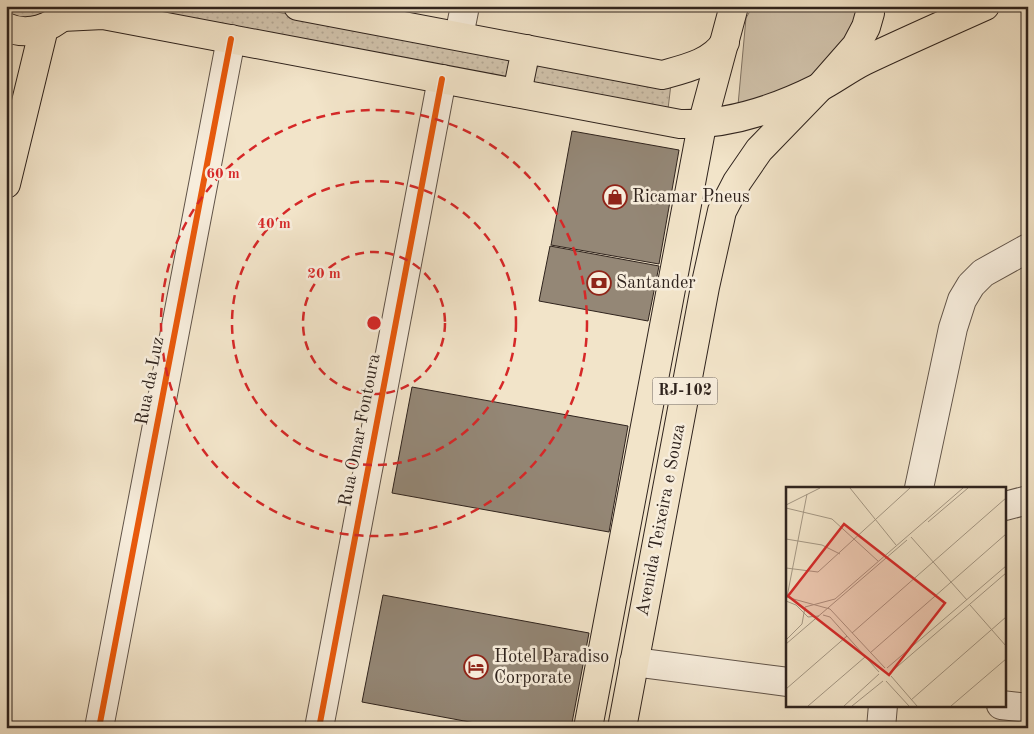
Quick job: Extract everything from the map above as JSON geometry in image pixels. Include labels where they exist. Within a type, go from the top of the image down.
[{"type":"main road","points":[[298,6],[662,75],[700,63],[721,49],[748,6]]},
{"type":"main road","name":"Avenida Teixeira e Souza","points":[[588,728],[702,125],[734,6]]},
{"type":"main road","name":"Avenida Teixeira e Souza","points":[[622,728],[705,287],[722,212],[737,182],[759,150],[820,87],[856,46],[866,28],[870,6]]},
{"type":"main road","points":[[6,27],[21,31],[33,31],[59,17],[103,15],[680,124],[702,125],[750,115],[783,104],[820,87],[885,51],[985,6]]},
{"type":"main road","points":[[6,184],[59,17]]},
{"type":"main road","points":[[517,93],[526,49]]},
{"type":"street","points":[[459,36],[465,6]]},
{"type":"street","name":"Rua da Luz","points":[[99,728],[231,39]]},
{"type":"street","name":"Rua Omar Fontoura","points":[[319,728],[442,79]]},
{"type":"street","points":[[919,487],[952,328],[962,300],[971,285],[983,274],[1028,248]]},
{"type":"street","points":[[1006,506],[1028,500]]},
{"type":"street","points":[[634,662],[786,682]]},
{"type":"street","points":[[881,728],[883,706]]},
{"type":"street","points":[[1006,706],[1028,708]]},
{"type":"shaded area","points":[[6,6],[54,6],[43,14],[31,18],[19,18],[6,13]]},
{"type":"shaded area","points":[[118,6],[243,6],[512,54],[508,81]]},
{"type":"shaded area","points":[[753,6],[858,6],[850,40],[824,67],[779,98],[738,105],[746,18]]},
{"type":"shaded area","points":[[537,55],[671,84],[668,109],[529,85]]},
{"type":"building","name":"Ricamar Pneus","points":[[572,131],[679,150],[659,264],[551,245]]},
{"type":"building","name":"Santander","points":[[550,246],[659,266],[648,321],[539,301]]},
{"type":"building","points":[[412,387],[628,426],[609,532],[392,493]]},
{"type":"building","name":"Hotel Paradiso Corporate","points":[[383,595],[589,633],[571,728],[502,728],[362,702]]},
{"type":"cycle path","points":[[99,728],[231,39]]},
{"type":"cycle path","points":[[319,728],[442,79]]},
{"type":"place","name":"Ricamar Pneus","points":[[615,197]]},
{"type":"place","name":"Santander","points":[[599,283]]},
{"type":"place","name":"Hotel Paradiso Corporate","points":[[476,667]]}]
